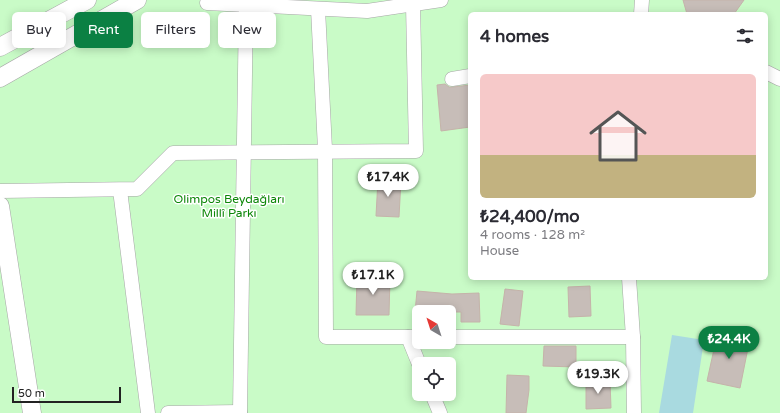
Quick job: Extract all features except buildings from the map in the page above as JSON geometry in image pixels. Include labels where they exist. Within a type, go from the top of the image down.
[{"type":"street","points":[[0,47],[87,0]]},
{"type":"street","points":[[0,78],[137,0]]},
{"type":"street","points":[[207,3],[367,11],[441,0]]},
{"type":"street","points":[[641,12],[642,0]]},
{"type":"street","points":[[0,191],[137,189],[172,153],[416,151],[413,4]]},
{"type":"street","points":[[168,413],[240,412],[246,5]]},
{"type":"street","points":[[318,9],[325,152],[326,337],[412,337]]},
{"type":"street","points":[[768,73],[780,79]]},
{"type":"street","points":[[452,80],[468,76]]},
{"type":"street","points":[[120,190],[148,413]]},
{"type":"street","points":[[0,206],[32,413]]},
{"type":"street","points":[[629,280],[633,338],[634,413]]},
{"type":"street","points":[[456,338],[633,338]]},
{"type":"street","points":[[435,401],[440,413]]},
{"type":"green space","name":"Olimpos Beydağları Millî Parkı","points":[[0,0],[780,0],[780,413],[0,413]]},
{"type":"water","points":[[672,335],[704,340],[693,413],[659,413]]}]
